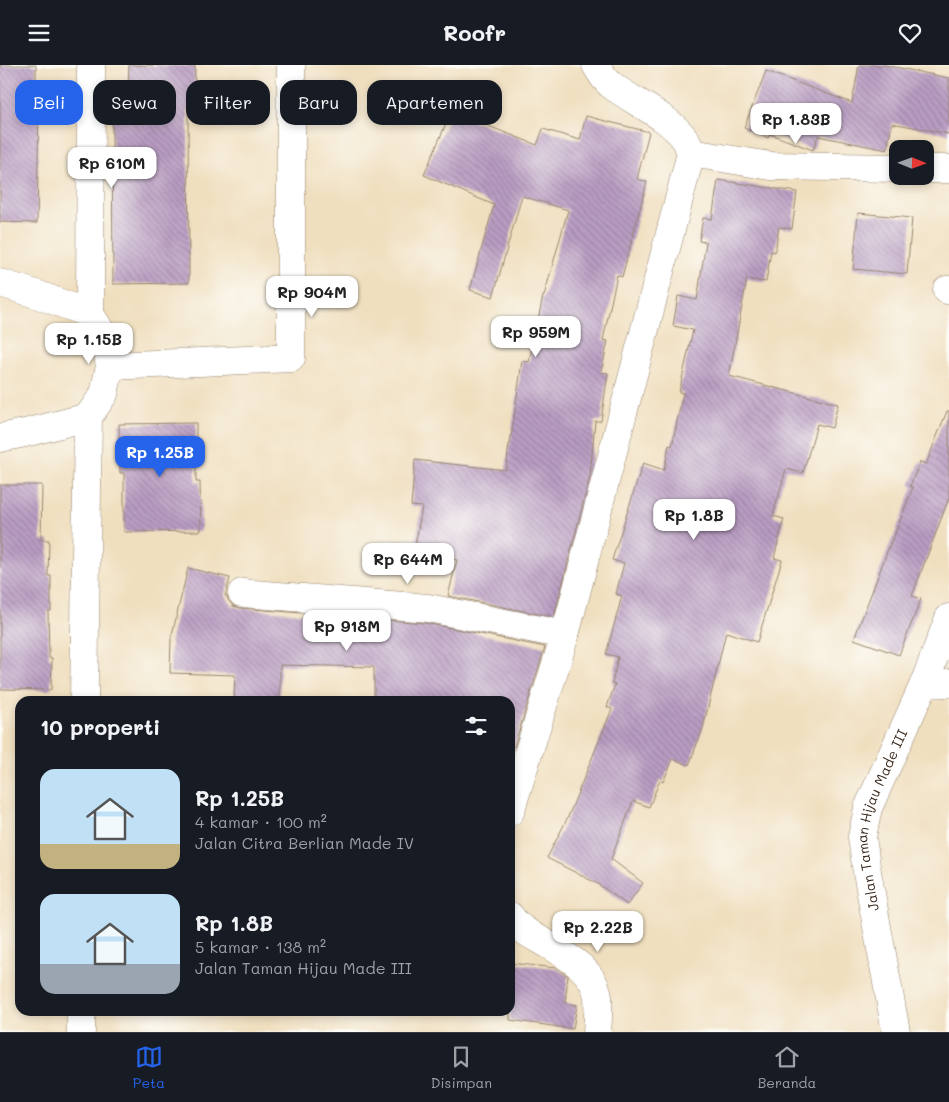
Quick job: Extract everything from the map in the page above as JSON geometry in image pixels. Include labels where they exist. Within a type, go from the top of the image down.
[{"type":"street","points":[[84,696],[88,417],[104,394],[110,366],[106,338],[90,314],[91,65]]},
{"type":"street","points":[[110,366],[291,358],[291,65]]},
{"type":"street","points":[[515,796],[565,635],[691,153],[685,139],[671,125],[609,83],[596,65]]},
{"type":"street","points":[[691,153],[772,166],[889,168]]},
{"type":"street","points":[[934,169],[949,169]]},
{"type":"street","points":[[0,283],[90,314]]},
{"type":"street","points":[[0,438],[88,417]]},
{"type":"street","points":[[242,593],[428,608],[565,635]]},
{"type":"street","name":"Jalan Taman Hijau Made III","points":[[896,1032],[862,837],[868,808],[936,684],[949,618]]},
{"type":"street","points":[[515,923],[582,968],[593,981],[598,996],[598,1032]]},
{"type":"street","points":[[80,1032],[81,1016]]},
{"type":"building","points":[[0,65],[36,65],[36,80],[15,80],[15,125],[39,125],[37,223],[0,222]]},
{"type":"building","points":[[129,65],[195,66],[195,80],[186,80],[189,283],[113,284],[112,125],[176,125],[176,80],[128,80]]},
{"type":"building","points":[[859,65],[885,65],[949,78],[949,134],[892,123],[887,150],[818,136],[813,150],[770,134],[768,138],[744,128],[766,71],[852,103]]},
{"type":"building","points":[[586,116],[649,132],[637,179],[647,182],[622,277],[617,275],[603,340],[608,341],[601,372],[608,373],[601,421],[595,421],[590,476],[554,617],[448,596],[457,560],[414,552],[422,507],[411,506],[415,460],[506,470],[522,361],[529,362],[543,296],[568,210],[522,196],[493,297],[470,290],[494,205],[424,175],[445,125],[486,125],[537,145],[543,129],[580,140]]},
{"type":"building","points":[[718,180],[797,192],[792,229],[779,227],[775,252],[771,251],[766,282],[747,279],[729,376],[838,404],[832,428],[817,424],[803,473],[786,469],[773,516],[784,519],[774,558],[782,560],[757,642],[726,632],[703,728],[689,765],[673,759],[663,782],[660,780],[649,807],[633,801],[611,859],[643,883],[627,905],[598,884],[547,858],[568,817],[612,709],[607,707],[615,684],[612,683],[618,657],[606,654],[622,596],[616,594],[624,563],[612,560],[643,463],[664,470],[669,445],[672,446],[683,393],[679,392],[693,330],[673,326],[678,296],[697,300],[706,242],[699,241],[703,218],[712,219]]},
{"type":"building","points":[[858,213],[912,218],[907,274],[853,269]]},
{"type":"building","points":[[947,411],[949,411],[949,498],[912,596],[921,599],[899,655],[854,639],[913,487],[910,486],[920,462],[926,464]]},
{"type":"building","points":[[196,423],[196,482],[200,482],[201,531],[124,532],[124,473],[120,473],[119,424]]},
{"type":"building","points":[[0,485],[42,485],[41,540],[49,540],[48,576],[51,576],[51,611],[48,611],[49,658],[52,658],[51,690],[0,689]]},
{"type":"building","points":[[188,568],[230,578],[225,596],[227,596],[233,606],[240,608],[426,623],[545,647],[515,744],[515,696],[374,696],[374,667],[280,665],[280,696],[234,696],[235,675],[170,673],[171,639]]},
{"type":"building","points":[[515,964],[556,968],[568,976],[565,1003],[577,1005],[573,1029],[510,1020],[510,1016],[515,1016]]}]
